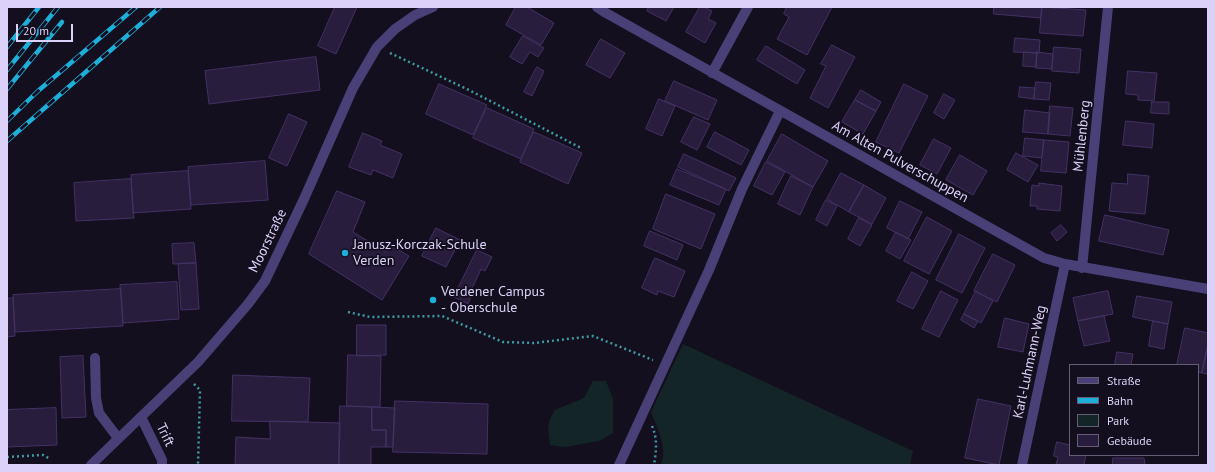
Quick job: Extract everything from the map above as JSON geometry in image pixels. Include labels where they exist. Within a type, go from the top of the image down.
[{"type":"street","name":"Moorstraße","points":[[91,465],[198,362],[248,304],[265,281],[304,199],[353,88],[377,47],[395,30],[415,15],[432,7]]},
{"type":"street","name":"Am Alten Pulverschuppen","points":[[597,7],[712,73],[1044,258],[1082,268],[1208,289]]},
{"type":"street","points":[[712,73],[748,7]]},
{"type":"street","name":"Mühlenberg","points":[[1082,268],[1108,7]]},
{"type":"street","points":[[619,465],[666,365],[742,189],[780,111]]},
{"type":"street","name":"Karl-Luhmann-Weg","points":[[1022,465],[1065,264]]},
{"type":"street","points":[[95,358],[96,398],[99,413],[118,438]]},
{"type":"street","name":"Trift","points":[[141,417],[162,460],[162,465]]},
{"type":"path","points":[[377,47],[469,90],[581,148]]},
{"type":"path","points":[[348,312],[370,317],[442,316],[503,342],[534,344],[593,336],[666,365]]},
{"type":"path","points":[[192,382],[200,390],[198,465]]},
{"type":"path","points":[[654,465],[657,445],[655,433]]},
{"type":"path","points":[[7,457],[43,456],[50,459]]},
{"type":"green space","points":[[683,344],[913,451],[910,465],[661,465],[663,452],[661,438],[651,412]]},
{"type":"green space","points":[[593,381],[606,381],[613,399],[613,433],[599,441],[565,447],[550,445],[548,428],[550,419],[555,410],[584,398]]},
{"type":"building","points":[[335,7],[357,7],[336,54],[318,46]]},
{"type":"building","points":[[516,7],[527,7],[554,23],[541,45],[506,25]]},
{"type":"building","points":[[649,7],[674,7],[666,21],[647,11]]},
{"type":"building","points":[[700,7],[704,7],[712,11],[708,19],[716,23],[705,43],[686,32]]},
{"type":"building","points":[[787,7],[832,7],[807,55],[777,39],[789,17],[784,14]]},
{"type":"building","points":[[994,7],[1042,7],[1041,18],[994,14]]},
{"type":"building","points":[[1042,7],[1086,10],[1083,36],[1040,33]]},
{"type":"building","points":[[523,36],[544,48],[538,57],[530,52],[522,64],[510,57]]},
{"type":"building","points":[[1015,38],[1040,40],[1039,53],[1014,52]]},
{"type":"building","points":[[601,39],[625,53],[610,78],[586,65]]},
{"type":"building","points":[[832,45],[855,57],[828,108],[810,98],[826,66],[821,64]]},
{"type":"building","points":[[766,46],[805,70],[797,84],[757,60]]},
{"type":"building","points":[[1054,47],[1081,49],[1079,73],[1052,71]]},
{"type":"building","points":[[1024,52],[1037,53],[1036,67],[1023,66]]},
{"type":"building","points":[[1037,52],[1053,54],[1052,69],[1036,68]]},
{"type":"building","points":[[316,57],[320,90],[209,104],[205,71]]},
{"type":"building","points":[[537,67],[544,71],[532,96],[524,92]]},
{"type":"building","points":[[1128,71],[1157,73],[1154,101],[1138,100],[1138,95],[1126,94]]},
{"type":"building","points":[[674,81],[717,100],[708,120],[665,101]]},
{"type":"building","points":[[1036,82],[1051,83],[1049,100],[1034,99]]},
{"type":"building","points":[[439,84],[487,105],[473,135],[426,114]]},
{"type":"building","points":[[904,84],[928,96],[899,153],[876,142]]},
{"type":"building","points":[[1020,87],[1035,88],[1034,99],[1019,97]]},
{"type":"building","points":[[861,90],[881,102],[876,111],[855,100]]},
{"type":"building","points":[[944,94],[955,100],[944,119],[934,113]]},
{"type":"building","points":[[659,99],[675,106],[662,136],[646,129]]},
{"type":"building","points":[[855,100],[876,111],[863,134],[842,122]]},
{"type":"building","points":[[1152,102],[1169,102],[1169,114],[1151,113]]},
{"type":"building","points":[[1050,106],[1073,108],[1070,136],[1048,134]]},
{"type":"building","points":[[487,108],[534,129],[521,159],[473,138]]},
{"type":"building","points":[[1025,110],[1050,113],[1048,134],[1023,132]]},
{"type":"building","points":[[289,114],[307,122],[287,166],[269,158]]},
{"type":"building","points":[[694,117],[710,124],[697,150],[681,142]]},
{"type":"building","points":[[1126,121],[1154,124],[1152,148],[1123,145]]},
{"type":"building","points":[[534,132],[582,153],[568,184],[520,162]]},
{"type":"building","points":[[715,132],[749,150],[741,165],[707,147]]},
{"type":"building","points":[[363,133],[382,141],[380,145],[402,154],[393,178],[373,170],[371,175],[349,167]]},
{"type":"building","points":[[782,134],[828,161],[813,187],[767,161]]},
{"type":"building","points":[[1025,138],[1044,140],[1042,158],[1023,156]]},
{"type":"building","points":[[934,139],[951,148],[937,174],[920,165]]},
{"type":"building","points":[[1044,140],[1069,142],[1066,173],[1041,171]]},
{"type":"building","points":[[1016,153],[1038,165],[1028,182],[1007,170]]},
{"type":"building","points":[[684,154],[736,178],[729,191],[678,167]]},
{"type":"building","points":[[960,155],[987,171],[973,195],[946,180]]},
{"type":"building","points":[[265,161],[268,200],[191,205],[188,167]]},
{"type":"building","points":[[766,162],[785,172],[772,195],[754,186]]},
{"type":"building","points":[[677,169],[726,189],[719,205],[670,185]]},
{"type":"building","points":[[188,171],[191,209],[133,213],[131,175]]},
{"type":"building","points":[[841,173],[864,185],[849,212],[827,199]]},
{"type":"building","points":[[1128,174],[1149,176],[1145,214],[1109,211],[1112,183],[1127,184]]},
{"type":"building","points":[[791,176],[813,187],[800,215],[778,204]]},
{"type":"building","points":[[131,179],[134,218],[76,221],[74,183]]},
{"type":"building","points":[[1039,183],[1062,186],[1060,211],[1037,209],[1037,206],[1030,206],[1032,185],[1039,186]]},
{"type":"building","points":[[864,185],[886,198],[872,224],[849,212]]},
{"type":"building","points":[[337,191],[365,202],[353,232],[386,252],[390,245],[409,256],[382,300],[309,254]]},
{"type":"building","points":[[666,194],[715,214],[701,249],[653,229]]},
{"type":"building","points":[[826,200],[837,206],[827,226],[816,220]]},
{"type":"building","points":[[900,201],[922,212],[908,239],[887,228]]},
{"type":"building","points":[[1105,215],[1169,230],[1163,255],[1099,241]]},
{"type":"building","points":[[927,217],[952,231],[929,274],[904,261]]},
{"type":"building","points":[[859,218],[872,225],[860,246],[848,239]]},
{"type":"building","points":[[1061,225],[1067,232],[1057,241],[1051,233]]},
{"type":"building","points":[[436,228],[460,240],[446,267],[422,256]]},
{"type":"building","points":[[650,231],[683,245],[677,260],[644,246]]},
{"type":"building","points":[[896,232],[911,240],[900,259],[886,251]]},
{"type":"building","points":[[959,234],[985,248],[962,293],[936,280]]},
{"type":"building","points":[[194,243],[196,263],[173,264],[172,244]]},
{"type":"building","points":[[477,250],[492,257],[485,271],[481,269],[469,295],[471,296],[468,304],[454,297]]},
{"type":"building","points":[[993,254],[1015,265],[997,302],[974,291]]},
{"type":"building","points":[[655,258],[685,271],[674,297],[658,291],[657,295],[642,288]]},
{"type":"building","points":[[196,263],[199,309],[181,310],[178,264]]},
{"type":"building","points":[[912,272],[928,281],[913,309],[897,301]]},
{"type":"building","points":[[177,282],[179,319],[123,323],[120,285]]},
{"type":"building","points":[[121,289],[123,326],[15,332],[13,295]]},
{"type":"building","points":[[941,291],[958,300],[939,337],[922,329]]},
{"type":"building","points":[[976,291],[993,301],[981,323],[964,314]]},
{"type":"building","points":[[1108,291],[1113,314],[1078,321],[1073,298]]},
{"type":"building","points":[[1137,296],[1172,302],[1168,324],[1133,317]]},
{"type":"building","points":[[13,298],[15,336],[7,337],[7,299]]},
{"type":"building","points":[[964,314],[978,321],[974,328],[961,320]]},
{"type":"building","points":[[1104,316],[1110,341],[1084,346],[1078,321]]},
{"type":"building","points":[[1005,318],[1029,324],[1023,352],[998,347]]},
{"type":"building","points":[[1153,321],[1168,324],[1164,349],[1149,346]]},
{"type":"building","points":[[357,325],[386,325],[386,355],[357,356]]},
{"type":"building","points":[[1185,328],[1208,333],[1208,344],[1202,373],[1199,372],[1199,364],[1177,364]]},
{"type":"building","points":[[1208,344],[1208,374],[1202,373]]},
{"type":"building","points":[[1117,352],[1133,354],[1131,364],[1115,364]]},
{"type":"building","points":[[348,355],[381,356],[380,407],[347,406]]},
{"type":"building","points":[[83,356],[86,417],[62,418],[60,357]]},
{"type":"building","points":[[233,375],[310,378],[308,422],[232,421]]},
{"type":"building","points":[[978,399],[1011,406],[999,465],[965,458]]},
{"type":"building","points":[[395,401],[488,404],[487,454],[393,452]]},
{"type":"building","points":[[340,406],[372,407],[372,430],[386,430],[386,447],[371,447],[371,465],[339,465]]},
{"type":"building","points":[[372,407],[395,408],[393,447],[386,447],[386,430],[372,430]]},
{"type":"building","points":[[56,408],[57,445],[7,447],[7,410]]},
{"type":"building","points":[[270,421],[340,423],[339,465],[235,465],[236,437],[270,439]]},
{"type":"building","points":[[1057,442],[1069,445],[1069,456],[1086,456],[1084,465],[1056,465],[1058,457],[1054,456]]},
{"type":"building","points":[[1113,458],[1144,458],[1145,465],[1113,465]]},
{"type":"railway","points":[[7,47],[39,7]]},
{"type":"railway","points":[[7,70],[58,7]]},
{"type":"railway","points":[[7,121],[38,91],[136,7]]},
{"type":"railway","points":[[7,141],[160,7]]},
{"type":"railway","points":[[7,89],[62,22]]},
{"type":"place","name":"Janusz-Korczak-Schule Verden","points":[[345,253]]},
{"type":"place","name":"Verdener Campus - Oberschule","points":[[433,300]]}]
